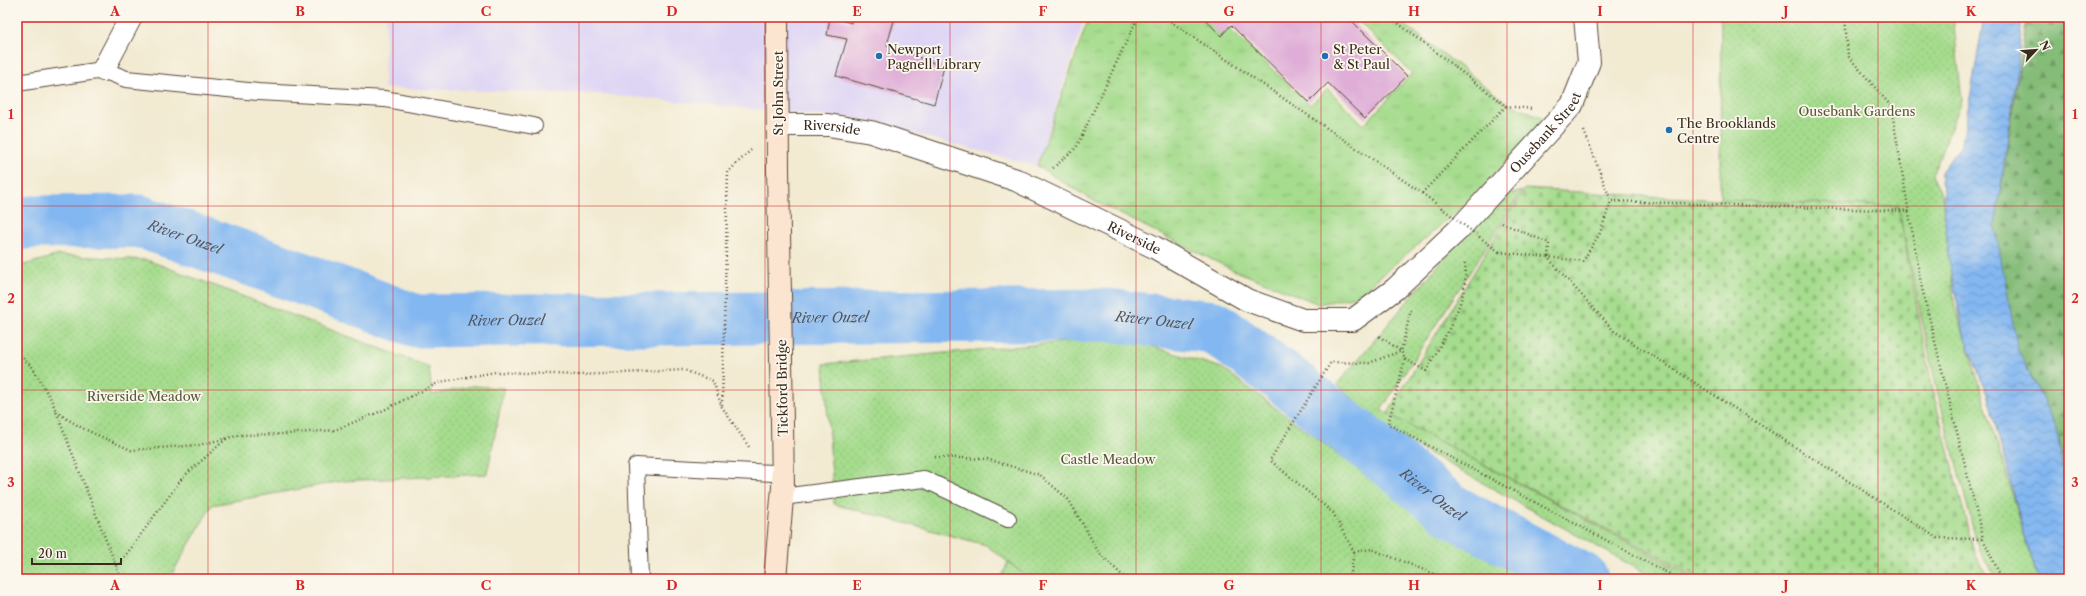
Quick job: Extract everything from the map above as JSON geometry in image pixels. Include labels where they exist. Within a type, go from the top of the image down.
[{"type":"main road","name":"St John Street","points":[[777,17],[779,125],[778,168]]},
{"type":"main road","name":"Tickford Bridge","points":[[775,579],[783,486],[778,168]]},
{"type":"street","points":[[103,70],[131,17]]},
{"type":"street","name":"Ousebank Street","points":[[1468,233],[1572,105],[1589,62],[1585,17]]},
{"type":"street","name":"Riverside","points":[[779,125],[828,125],[871,132],[1016,180],[1154,247],[1246,300],[1303,320],[1353,320]]},
{"type":"street","points":[[1353,320],[1396,289],[1468,233]]},
{"type":"lane","points":[[17,83],[103,70],[126,79],[258,92],[385,99],[534,126]]},
{"type":"lane","points":[[640,579],[636,466],[774,473],[783,486],[924,479],[1008,519]]},
{"type":"path","points":[[1016,180],[1054,168],[1076,148],[1138,17]]},
{"type":"path","points":[[1164,17],[1422,194],[1499,252],[1583,261],[1600,233],[1611,201],[1572,105]]},
{"type":"path","points":[[1390,17],[1506,106],[1530,108]]},
{"type":"path","points":[[1845,17],[1848,56],[1891,106],[1921,284],[1983,539],[2002,579]]},
{"type":"path","points":[[1422,194],[1506,106]]},
{"type":"path","points":[[56,412],[82,428],[131,450],[199,445],[240,435],[286,434],[335,430],[384,410],[440,382],[495,372],[580,375],[684,370],[713,381],[722,407],[728,172]]},
{"type":"path","points":[[1611,201],[1909,211]]},
{"type":"path","points":[[1499,222],[1549,243],[1548,258],[1614,331],[1937,538],[1983,539]]},
{"type":"path","points":[[1468,233],[1482,230]]},
{"type":"path","points":[[1353,320],[1401,351],[1405,359],[1426,371],[1461,303],[1466,268],[1462,254]]},
{"type":"path","points":[[1347,579],[1351,572],[1354,552],[1333,513],[1270,460],[1331,362],[1368,363],[1401,351]]},
{"type":"path","points":[[17,352],[32,367],[56,412],[121,579]]},
{"type":"path","points":[[1405,359],[1388,424],[1679,579]]},
{"type":"path","points":[[117,567],[183,477],[226,438]]},
{"type":"path","points":[[1354,552],[1371,549],[1447,579]]},
{"type":"shaded area","points":[[386,17],[1085,17],[1037,166],[858,119],[601,94],[384,88]]},
{"type":"green space","points":[[1089,17],[1217,17],[1310,105],[1328,89],[1364,125],[1412,73],[1354,17],[1395,17],[1507,103],[1547,119],[1468,202],[1357,296],[1319,304],[1231,269],[1096,202],[1037,166]]},
{"type":"green space","name":"Ousebank Gardens","points":[[1721,17],[1953,17],[1962,101],[1932,175],[1942,195],[1954,302],[2038,579],[1997,579],[1979,551],[1936,386],[1898,206],[1720,200]]},
{"type":"green space","points":[[2027,17],[2069,17],[2069,523],[2065,507],[2063,461],[2057,429],[2018,350],[1999,304],[1995,227]]},
{"type":"green space","points":[[1525,189],[1720,200],[1898,206],[1933,392],[1975,556],[1991,579],[1702,579],[1387,414]]},
{"type":"green space","points":[[1522,191],[1381,410],[1697,579],[1656,579],[1387,430],[1337,384],[1495,199]]},
{"type":"green space","name":"Riverside Meadow","points":[[59,255],[147,260],[429,367],[432,395],[472,386],[504,388],[487,474],[343,481],[212,505],[169,579],[17,579],[17,267]]},
{"type":"green space","name":"Castle Meadow","points":[[1121,337],[1222,368],[1432,524],[1527,579],[1030,579],[986,545],[834,504],[824,364]]},
{"type":"green space","points":[[1008,562],[1030,579],[1001,579]]},
{"type":"water","points":[[1984,17],[2022,17],[2017,75],[1995,227],[2018,350],[2057,429],[2069,521],[2069,579],[2038,579],[2020,519],[1988,397],[1965,339],[1950,268],[1944,210],[1944,190],[1941,182],[1941,172],[1962,144]]},
{"type":"building","name":"Newport Pagnell Library","points":[[830,17],[851,23],[853,17],[895,17],[887,45],[944,67],[934,104],[836,76],[847,39],[827,35]]},
{"type":"building","name":"St Peter & St Paul","points":[[1203,17],[1348,17],[1407,76],[1365,119],[1328,83],[1309,102],[1231,25],[1221,36]]},
{"type":"waterway","name":"River Ouzel","points":[[17,224],[34,222],[139,221],[266,265],[416,321],[1107,315],[1214,327],[1289,382],[1454,512],[1582,579]]},
{"type":"place","name":"Newport Pagnell Library","points":[[879,56]]},
{"type":"place","name":"St Peter & St Paul","points":[[1325,56]]},
{"type":"place","name":"The Brooklands Centre","points":[[1669,130]]}]
